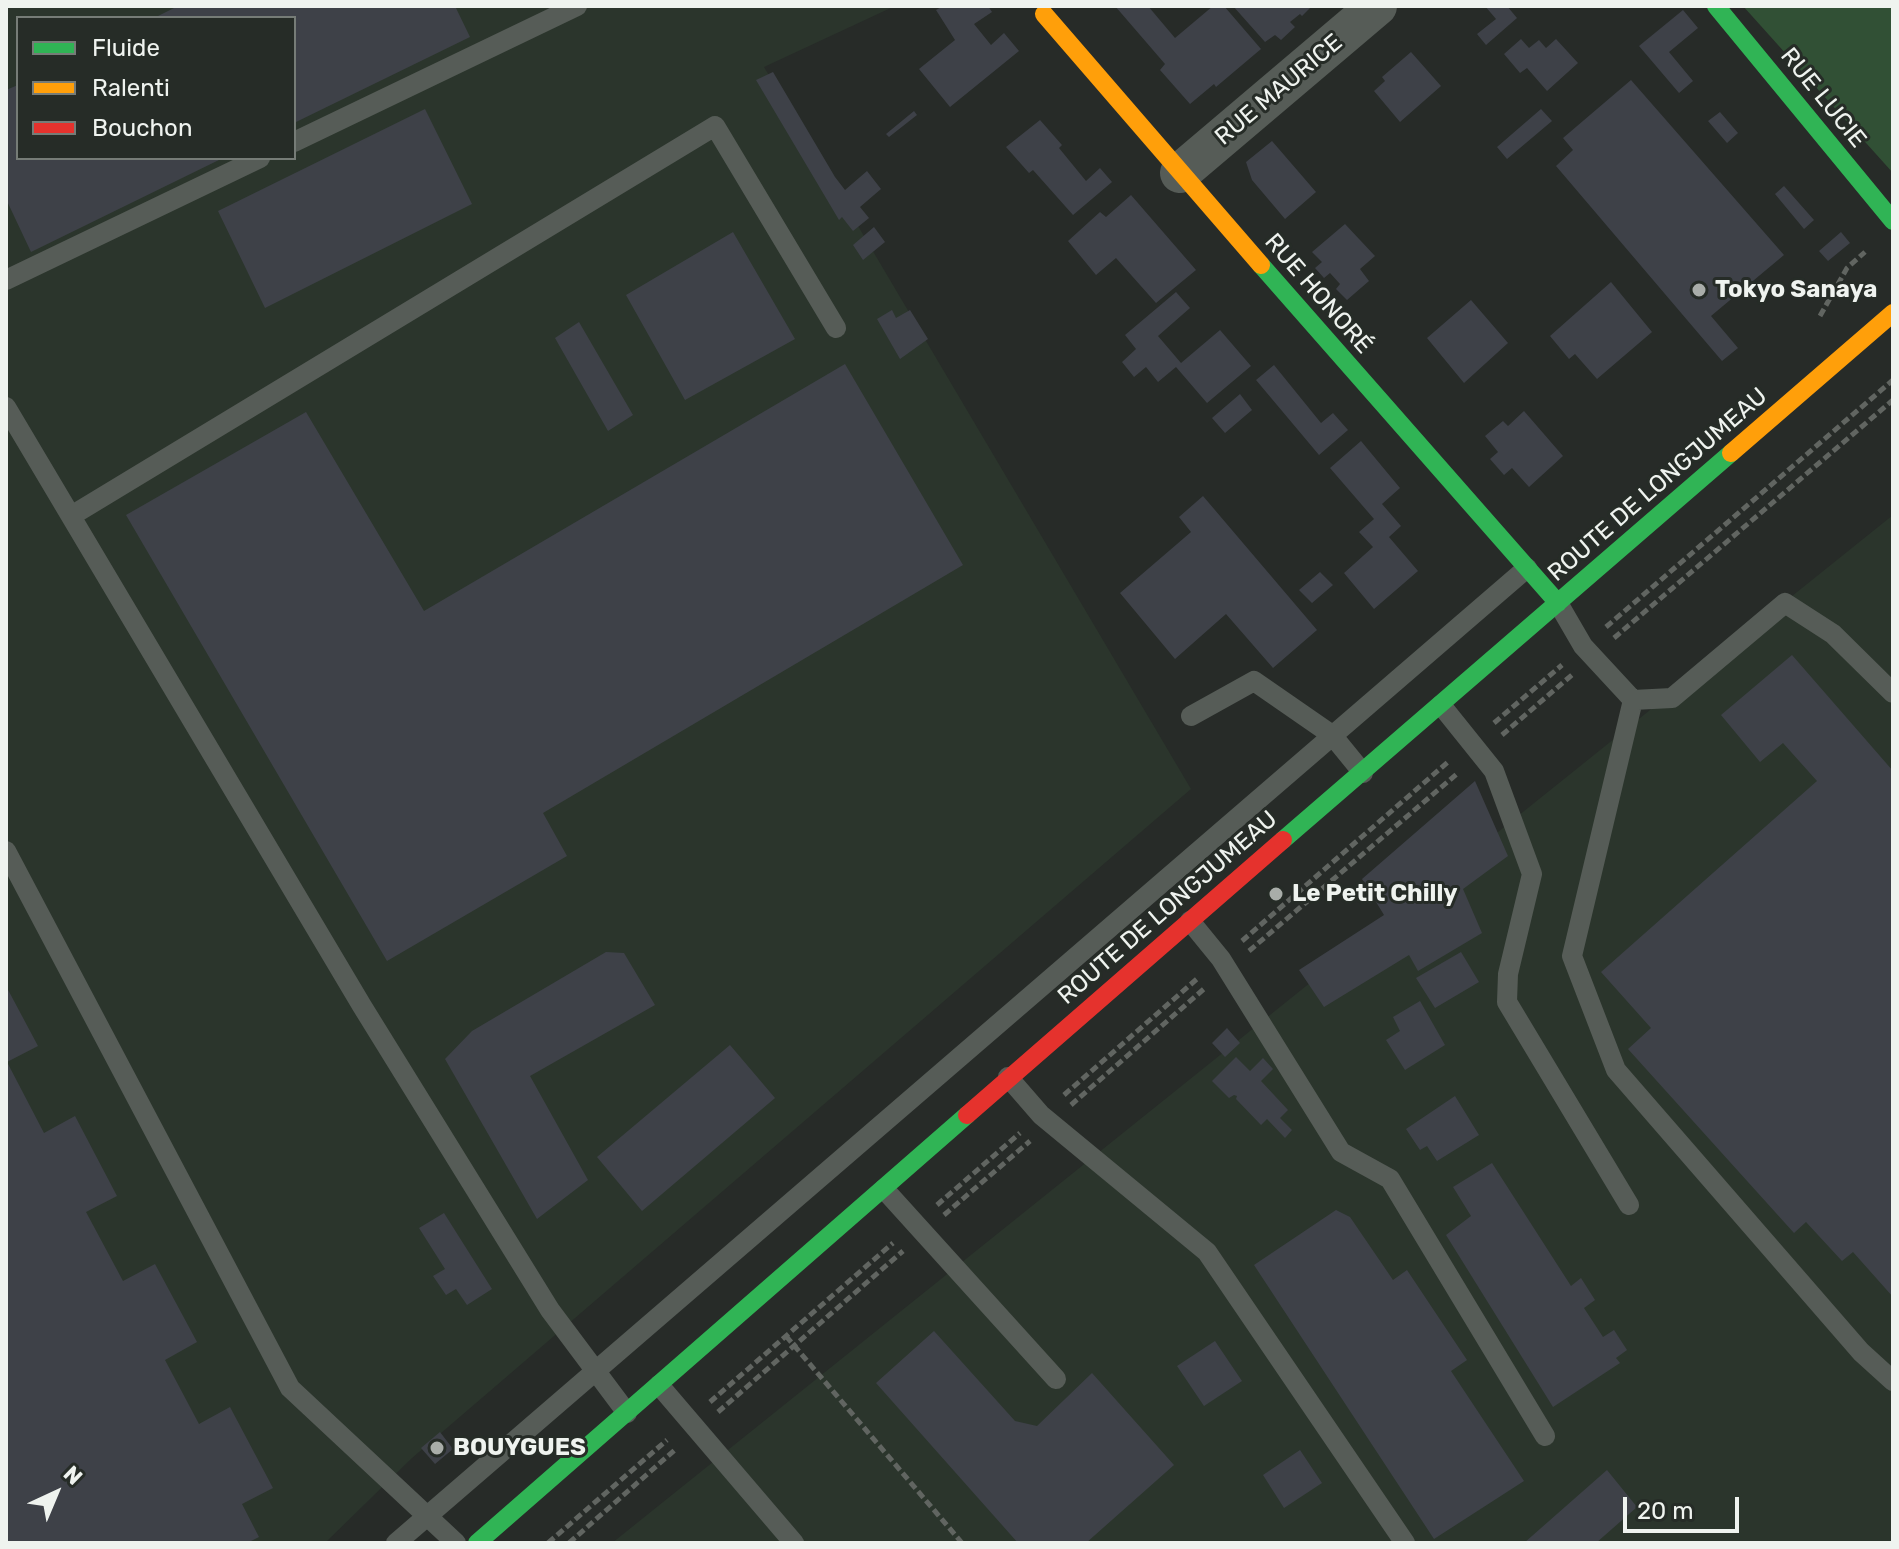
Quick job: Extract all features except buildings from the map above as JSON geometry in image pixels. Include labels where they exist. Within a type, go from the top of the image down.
[{"type":"street","name":"RUE MAURICE","points":[[1180,173],[1377,6]]},
{"type":"street","name":"RUE LUCIE","points":[[1716,6],[1893,221]]},
{"type":"street","name":"RUE HONORÉ","points":[[1044,14],[1558,603]]},
{"type":"street","name":"ROUTE DE LONGJUMEAU","points":[[477,1543],[1008,1077],[1893,313]]},
{"type":"lane","points":[[296,141],[577,6]]},
{"type":"lane","points":[[71,516],[715,126],[836,328]]},
{"type":"lane","points":[[6,280],[256,160]]},
{"type":"lane","points":[[6,407],[362,1006],[550,1310],[627,1413]]},
{"type":"lane","points":[[396,1543],[1527,568]]},
{"type":"lane","points":[[1558,603],[1583,646],[1633,700]]},
{"type":"lane","points":[[1633,700],[1672,698],[1785,603],[1833,634],[1893,693]]},
{"type":"lane","points":[[1191,716],[1254,681],[1332,735],[1363,773]]},
{"type":"lane","points":[[1633,700],[1572,956],[1616,1070],[1861,1352],[1893,1381]]},
{"type":"lane","points":[[1441,705],[1494,771],[1532,874],[1508,974],[1507,1002],[1629,1205]]},
{"type":"lane","points":[[6,851],[290,1388],[456,1543]]},
{"type":"lane","points":[[1190,921],[1221,959],[1341,1152],[1390,1179],[1545,1436]]},
{"type":"lane","points":[[1008,1077],[1041,1115],[1207,1252],[1405,1543]]},
{"type":"lane","points":[[884,1189],[1056,1379]]},
{"type":"lane","points":[[659,1385],[794,1543]]},
{"type":"path","points":[[1820,316],[1847,268],[1870,248]]},
{"type":"path","points":[[756,1301],[962,1543]]},
{"type":"shaded area","points":[[6,6],[895,6],[764,67],[1191,789],[412,1458],[325,1543],[6,1543]]},
{"type":"shaded area","points":[[1893,515],[1893,1543],[612,1543]]},
{"type":"green space","points":[[1743,6],[1893,6],[1893,173]]},
{"type":"traffic: fast","points":[[1716,6],[1893,221]]},
{"type":"traffic: fast","points":[[1261,265],[1558,603]]},
{"type":"traffic: fast","points":[[1283,840],[1731,453]]},
{"type":"traffic: fast","points":[[477,1543],[967,1115]]},
{"type":"traffic: slow","points":[[1044,14],[1261,265]]},
{"type":"traffic: slow","points":[[1731,453],[1893,313]]},
{"type":"traffic: jam","points":[[967,1115],[1283,840]]},
{"type":"place","name":"Tokyo Sanaya","points":[[1699,290]]},
{"type":"place","name":"Le Petit Chilly","points":[[1276,894]]},
{"type":"place","name":"BOUYGUES","points":[[437,1448]]}]
